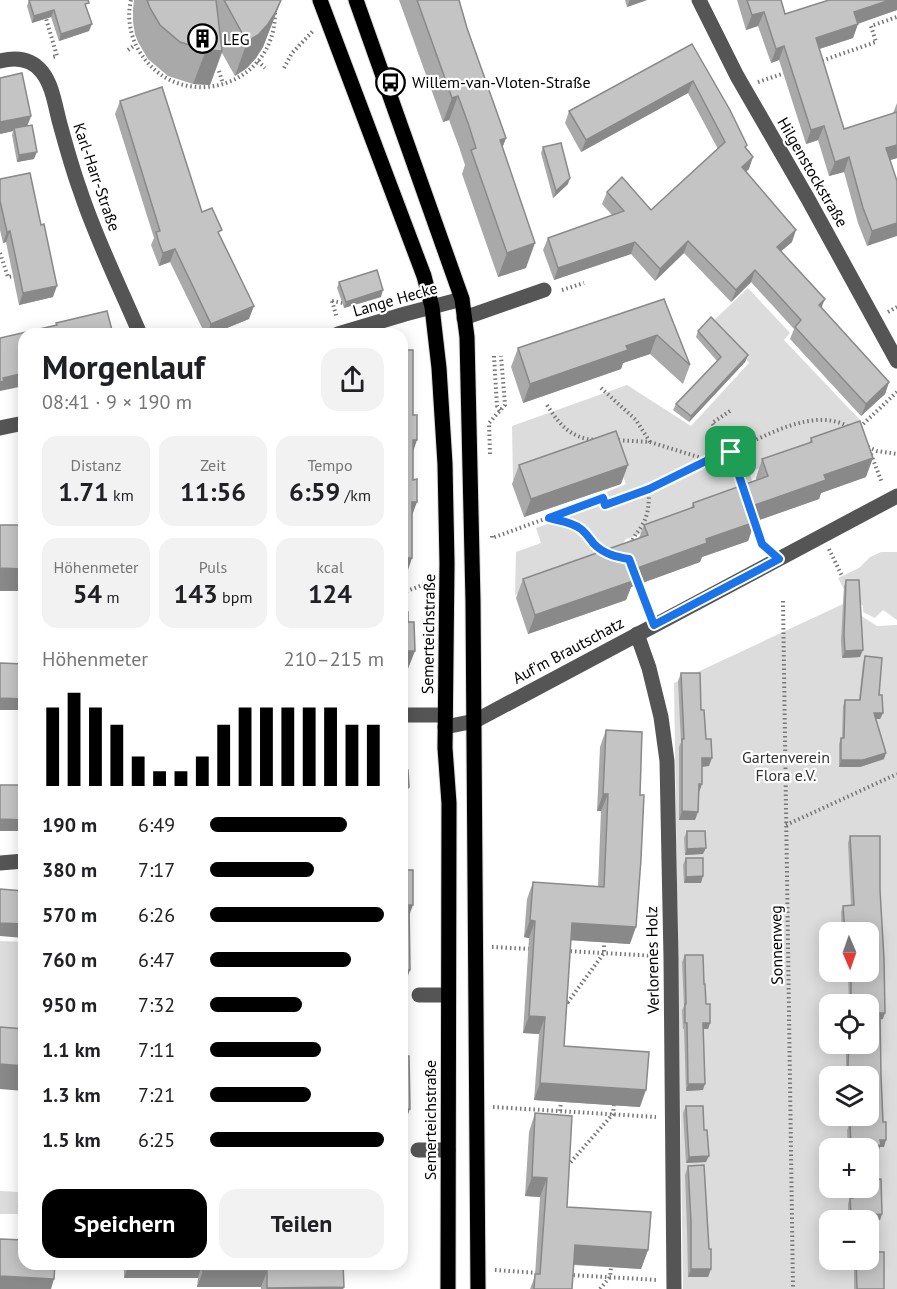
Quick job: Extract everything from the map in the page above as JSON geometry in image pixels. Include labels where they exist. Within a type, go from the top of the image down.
[{"type":"main road","name":"Semerteichstraße","points":[[320,0],[424,276],[432,307],[440,368],[445,464],[445,748],[449,803],[448,1289]]},
{"type":"main road","points":[[356,0],[462,299],[467,337],[475,721],[478,1289]]},
{"type":"street","name":"Hilgenstockstraße","points":[[699,0],[743,87],[808,198],[897,361]]},
{"type":"street","points":[[0,61],[23,59],[34,63]]},
{"type":"street","name":"Karl-Harr-Straße","points":[[34,63],[48,81],[67,151],[90,219],[137,328]]},
{"type":"street","points":[[464,318],[544,290]]},
{"type":"street","name":"Lange Hecke","points":[[359,328],[462,299]]},
{"type":"street","points":[[0,428],[18,424]]},
{"type":"street","name":"Auf'm Brautschatz","points":[[408,716],[445,721],[475,721],[893,498]]},
{"type":"street","name":"Verlorenes Holz","points":[[637,634],[650,668],[662,717],[667,761],[674,1285]]},
{"type":"street","points":[[0,863],[18,862]]},
{"type":"street","points":[[419,995],[448,995]]},
{"type":"street","points":[[418,1150],[448,1150]]},
{"type":"path","points":[[131,0],[129,18],[131,32],[142,57],[151,67],[174,82],[200,88],[214,87],[239,78],[258,62],[272,37],[275,8]]},
{"type":"path","points":[[34,63],[57,56],[43,8]]},
{"type":"path","points":[[810,64],[876,42],[871,27],[897,17]]},
{"type":"path","points":[[284,68],[292,53],[318,26]]},
{"type":"path","points":[[128,50],[135,45]]},
{"type":"path","points":[[258,62],[265,68]]},
{"type":"path","points":[[743,87],[799,68]]},
{"type":"path","points":[[219,71],[223,84]]},
{"type":"path","points":[[0,253],[8,277],[13,276]]},
{"type":"path","points":[[332,302],[341,298],[332,302]]},
{"type":"path","points":[[332,302],[337,318]]},
{"type":"path","points":[[490,457],[489,423],[505,405],[501,356]]},
{"type":"path","points":[[494,357],[497,406],[501,411]]},
{"type":"path","points":[[600,388],[636,420],[650,442]]},
{"type":"path","points":[[492,536],[492,538],[603,498],[605,505],[649,489],[772,432],[801,423],[824,420],[841,423],[855,431],[897,392]]},
{"type":"path","points":[[547,405],[558,423],[573,434],[590,440],[602,440]]},
{"type":"path","points":[[730,411],[712,423],[731,452],[745,493]]},
{"type":"path","points":[[861,439],[868,447],[893,498]]},
{"type":"path","points":[[614,440],[650,442],[708,460]]},
{"type":"path","points":[[868,447],[897,454]]},
{"type":"path","points":[[629,550],[632,537],[641,527],[647,515],[649,489]]},
{"type":"path","points":[[752,513],[762,544],[779,559]]},
{"type":"path","points":[[549,518],[572,524],[583,530],[593,543],[609,554]]},
{"type":"path","points":[[822,536],[842,576]]},
{"type":"path","points":[[633,570],[654,625]]},
{"type":"path","points":[[408,591],[425,584],[446,584]]},
{"type":"path","name":"Sonnenweg","points":[[783,601],[793,1289]]},
{"type":"path","points":[[786,825],[897,774]]},
{"type":"path","points":[[562,1001],[568,1002],[604,953],[604,943]]},
{"type":"path","points":[[509,948],[539,950]]},
{"type":"path","points":[[561,951],[670,958]]},
{"type":"path","points":[[560,1111],[561,1102]]},
{"type":"path","points":[[563,1163],[569,1164],[613,1114],[614,1105]]},
{"type":"path","points":[[508,1108],[672,1118]]},
{"type":"path","points":[[600,1289],[610,1277],[611,1267]]},
{"type":"path","points":[[508,1271],[549,1273]]},
{"type":"path","points":[[560,1274],[610,1277],[674,1285]]},
{"type":"green space","points":[[748,288],[790,333],[784,340],[860,420],[852,434],[749,472],[757,493],[626,539],[610,560],[515,595],[516,552],[541,543],[536,528],[599,506],[607,492],[626,484],[611,446],[513,480],[512,426],[627,385],[691,426],[749,363],[712,322]]},
{"type":"green space","points":[[881,552],[897,552],[897,620],[883,610],[875,618],[863,612],[863,606],[844,589],[838,578],[859,568],[870,557]]},
{"type":"green space","name":"Gartenverein Flora e.V.","points":[[843,604],[877,626],[897,625],[897,1289],[683,1289],[674,683]]},
{"type":"green space","points":[[0,941],[18,942],[18,1036],[0,1035]]},
{"type":"green space","points":[[0,1191],[18,1192],[18,1214],[0,1214]]},
{"type":"building","points":[[29,0],[88,0],[89,3],[85,4],[92,24],[61,34],[54,10],[34,16]]},
{"type":"building","points":[[147,0],[216,0],[222,51],[206,50],[180,42],[160,25]]},
{"type":"building","points":[[224,0],[281,0],[268,24],[247,42]]},
{"type":"building","points":[[417,0],[459,0],[506,138],[500,140],[535,243],[507,253],[471,150],[476,148],[468,123],[458,96],[452,98]]},
{"type":"building","points":[[747,0],[781,0],[785,14],[829,0],[890,0],[854,12],[858,24],[816,38],[844,129],[897,112],[897,145],[886,148],[897,181],[897,223],[872,231],[849,157],[835,162],[824,126],[811,130],[784,46],[776,49],[764,12],[752,15]]},
{"type":"building","points":[[692,44],[730,110],[747,145],[745,147],[753,157],[742,167],[796,230],[777,247],[825,299],[819,305],[889,382],[866,404],[795,327],[801,320],[755,270],[736,290],[688,241],[660,269],[635,242],[558,268],[548,238],[624,211],[607,192],[622,177],[651,210],[725,142],[693,81],[586,140],[569,111]]},
{"type":"building","points":[[22,73],[31,116],[0,122],[0,78]]},
{"type":"building","points":[[162,87],[202,212],[212,208],[222,230],[218,232],[254,306],[211,324],[175,249],[163,253],[156,232],[160,231],[120,101]]},
{"type":"building","points":[[32,125],[37,152],[19,155],[14,128]]},
{"type":"building","points":[[561,143],[570,178],[556,191],[543,147]]},
{"type":"building","points":[[30,173],[57,286],[23,293],[10,231],[7,232],[0,201],[0,179]]},
{"type":"building","points":[[377,270],[383,290],[346,302],[339,282]]},
{"type":"building","points":[[664,299],[690,365],[657,335],[626,346],[628,350],[530,384],[518,348]]},
{"type":"building","points":[[107,311],[111,328],[44,328],[57,325],[56,323]]},
{"type":"building","points":[[711,317],[748,355],[691,416],[676,404],[721,357],[698,331]]},
{"type":"building","points":[[18,334],[18,374],[3,378],[4,381],[0,382],[0,338]]},
{"type":"building","points":[[408,350],[413,350],[413,415],[417,415],[417,440],[413,440],[413,480],[417,479],[417,502],[412,502],[412,558],[408,558]]},
{"type":"building","points":[[860,421],[873,458],[824,475],[826,480],[749,507],[755,522],[706,539],[707,543],[629,571],[633,581],[535,615],[523,579],[648,535],[644,525],[694,507],[693,503],[768,476],[762,459],[812,442],[811,438]]},
{"type":"building","points":[[616,431],[628,465],[531,499],[519,465]]},
{"type":"building","points":[[0,525],[18,525],[18,569],[0,568]]},
{"type":"building","points":[[846,580],[859,580],[863,650],[845,651]]},
{"type":"building","points":[[408,622],[414,622],[415,651],[408,651]]},
{"type":"building","points":[[865,656],[882,658],[879,695],[882,695],[883,713],[874,713],[886,753],[863,760],[841,760],[845,700],[860,700]]},
{"type":"building","points":[[0,663],[18,664],[18,699],[0,698]]},
{"type":"building","points":[[681,673],[700,673],[701,710],[704,710],[706,739],[711,739],[712,758],[702,758],[702,784],[699,784],[698,812],[682,811],[682,739],[684,739]]},
{"type":"building","points":[[606,730],[642,732],[640,795],[644,795],[636,927],[572,923],[564,1046],[649,1052],[646,1090],[540,1083],[545,1017],[529,1016],[535,921],[530,920],[533,882],[604,887],[608,794],[603,794]]},
{"type":"building","points":[[0,785],[18,785],[18,820],[0,819]]},
{"type":"building","points":[[687,831],[705,831],[706,848],[687,849]]},
{"type":"building","points":[[850,836],[880,836],[885,1013],[880,1013],[881,1076],[883,1122],[886,1122],[886,1140],[880,1140],[881,1145],[879,1145],[879,1138],[851,1138],[850,1126],[879,1126],[879,1066],[848,1066],[848,1054],[879,1054],[879,994],[851,994],[851,982],[879,982],[879,922],[844,922],[843,906],[854,905]]},
{"type":"building","points":[[686,858],[703,858],[703,876],[686,877]]},
{"type":"building","points":[[408,870],[413,870],[413,905],[409,905],[410,970],[408,970]]},
{"type":"building","points":[[0,889],[18,890],[18,924],[0,923]]},
{"type":"building","points":[[685,955],[703,955],[706,1004],[710,1004],[710,1023],[703,1023],[705,1084],[688,1084]]},
{"type":"building","points":[[0,1027],[18,1028],[18,1066],[0,1064]]},
{"type":"building","points":[[408,1056],[409,1056],[410,1109],[408,1109]]},
{"type":"building","points":[[686,1106],[703,1106],[704,1130],[707,1130],[709,1156],[689,1157]]},
{"type":"building","points":[[535,1113],[572,1116],[567,1207],[651,1212],[648,1250],[575,1245],[572,1289],[534,1289],[535,1274],[540,1274],[547,1178],[532,1177]]},
{"type":"building","points":[[704,1165],[711,1269],[691,1269],[688,1166]]},
{"type":"building","points":[[879,1179],[881,1179],[882,1214],[879,1214],[879,1210],[851,1210],[850,1198],[879,1198]]},
{"type":"building","points":[[0,1239],[18,1240],[18,1270],[55,1270],[54,1279],[0,1276]]},
{"type":"building","points":[[879,1252],[884,1252],[884,1289],[857,1289],[856,1270],[879,1270]]},
{"type":"building","points":[[343,1270],[344,1287],[267,1288],[267,1271],[203,1271]]},
{"type":"place","name":"LEG","points":[[202,39]]},
{"type":"place","name":"Willem-van-Vloten-Straße","points":[[391,82]]},
{"type":"route","points":[[731,452],[762,544],[779,559],[654,625],[629,559],[603,552],[583,530],[572,524],[549,518],[603,498],[605,505],[649,489],[708,460],[731,452]]}]
